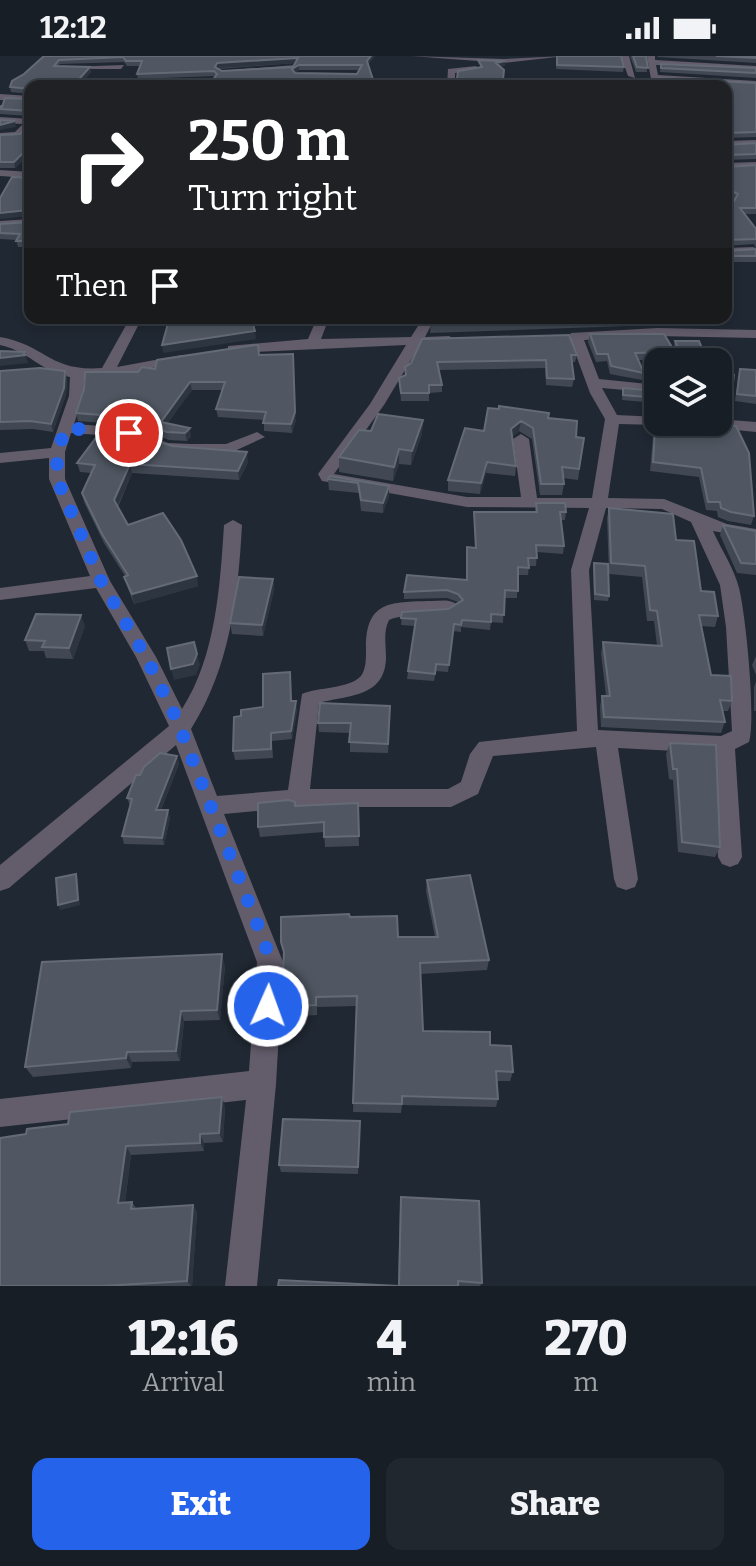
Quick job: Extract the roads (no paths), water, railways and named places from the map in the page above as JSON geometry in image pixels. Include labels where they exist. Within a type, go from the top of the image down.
[{"type":"street","points":[[80,69],[89,56]]},
{"type":"street","points":[[121,67],[128,56]]},
{"type":"street","points":[[222,71],[296,71],[292,56]]},
{"type":"street","points":[[415,56],[504,61]]},
{"type":"street","points":[[451,80],[451,71],[504,61],[561,56]]},
{"type":"street","points":[[625,56],[632,76]]},
{"type":"street","points":[[216,80],[222,71],[222,57]]},
{"type":"street","points":[[684,80],[652,76],[652,59],[756,68]]},
{"type":"street","points":[[61,69],[121,67]]},
{"type":"street","points":[[121,67],[129,80]]},
{"type":"street","points":[[732,82],[756,83]]},
{"type":"street","points":[[0,97],[24,99]]},
{"type":"street","points":[[0,120],[24,122]]},
{"type":"street","points":[[0,136],[18,134],[24,128]]},
{"type":"street","points":[[732,142],[738,139],[756,143]]},
{"type":"street","points":[[732,166],[756,165]]},
{"type":"street","points":[[0,173],[24,179]]},
{"type":"street","points":[[0,224],[24,222]]},
{"type":"street","points":[[732,251],[754,250]]},
{"type":"street","points":[[108,370],[133,324]]},
{"type":"street","points":[[313,343],[321,324]]},
{"type":"street","points":[[425,324],[377,405],[326,476],[337,482],[402,488],[467,502],[664,504],[723,529],[756,534]]},
{"type":"street","points":[[731,324],[737,333]]},
{"type":"street","points":[[626,879],[597,738],[580,570],[588,534],[599,505],[612,419],[568,336],[756,334]]},
{"type":"street","points":[[222,351],[313,343],[469,339]]},
{"type":"street","points":[[0,341],[29,348],[65,371],[76,396],[57,452],[57,479],[101,581],[146,657],[179,730],[270,962],[262,1084],[241,1286]]},
{"type":"street","points":[[25,370],[108,370],[200,355]]},
{"type":"street","points":[[594,383],[644,388]]},
{"type":"street","points":[[612,419],[644,420]]},
{"type":"street","points":[[732,424],[756,427]]},
{"type":"street","points":[[66,428],[129,433],[166,447],[191,449],[228,449],[257,437]]},
{"type":"street","points":[[521,439],[530,504]]},
{"type":"street","points":[[0,458],[57,452]]},
{"type":"street","points":[[208,806],[298,798],[451,798],[470,788],[482,751],[487,748],[597,738],[724,745],[741,736],[744,725],[736,627],[729,585],[699,520]]},
{"type":"street","points":[[0,880],[179,730],[196,706],[206,683],[230,579],[233,525]]},
{"type":"street","points":[[0,594],[101,581]]},
{"type":"street","points":[[298,798],[309,699],[320,694],[351,690],[368,682],[374,668],[375,630],[382,615],[405,607],[450,607]]},
{"type":"street","points":[[724,745],[730,857]]},
{"type":"street","points":[[0,1113],[262,1084]]}]
